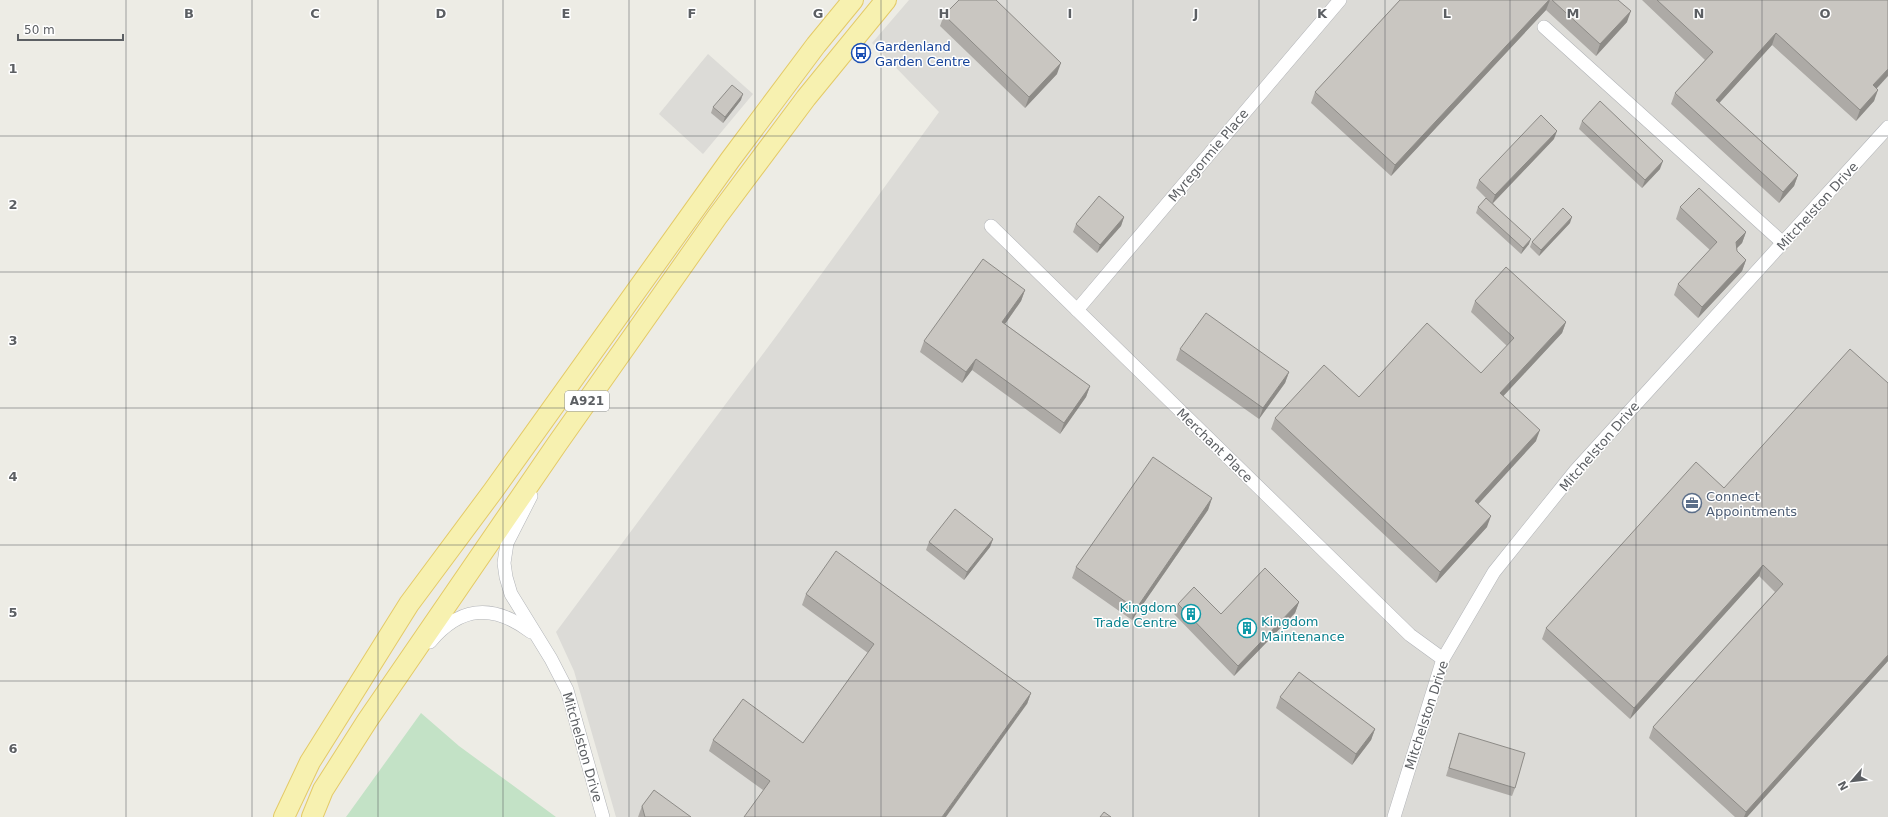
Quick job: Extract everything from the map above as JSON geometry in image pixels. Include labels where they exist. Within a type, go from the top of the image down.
[{"type":"main road","name":"A921","points":[[284,817],[310,762],[409,604],[493,491],[730,160],[816,45],[853,0]]},
{"type":"main road","name":"A921","points":[[312,817],[324,790],[367,721],[557,444],[716,217],[806,98],[886,0]]},
{"type":"street","name":"Myregormie Place","points":[[1076,310],[1340,0]]},
{"type":"street","points":[[1544,27],[1783,243]]},
{"type":"street","name":"Mitchelston Drive","points":[[1394,817],[1443,659],[1494,572],[1576,470],[1888,127]]},
{"type":"street","name":"Merchant Place","points":[[991,226],[1410,635],[1443,659]]},
{"type":"street","name":"Mitchelston Drive","points":[[557,444],[507,543],[504,563],[511,594],[567,690],[603,817]]},
{"type":"street","points":[[367,721],[431,640],[454,621],[470,614],[490,612],[513,620],[536,636]]},
{"type":"shaded area","points":[[909,0],[1888,0],[1888,817],[616,817],[574,671],[556,632],[780,331],[939,112],[872,43]]},
{"type":"shaded area","points":[[708,54],[753,94],[703,154],[659,114]]},
{"type":"green space","points":[[421,713],[459,746],[556,817],[346,817]]},
{"type":"building","points":[[959,0],[996,0],[1061,63],[1029,97],[944,15]]},
{"type":"building","points":[[1400,0],[1549,0],[1395,165],[1315,92]]},
{"type":"building","points":[[1552,0],[1618,0],[1631,11],[1600,44]]},
{"type":"building","points":[[1657,0],[1888,0],[1888,69],[1873,85],[1878,90],[1860,110],[1776,33],[1716,100],[1798,175],[1783,192],[1675,93],[1713,52]]},
{"type":"building","points":[[732,85],[743,94],[725,117],[713,107]]},
{"type":"building","points":[[1600,101],[1663,161],[1645,180],[1582,121]]},
{"type":"building","points":[[1541,115],[1557,131],[1495,195],[1479,180]]},
{"type":"building","points":[[1699,188],[1746,232],[1736,242],[1737,251],[1746,260],[1702,307],[1678,284],[1717,242],[1680,207]]},
{"type":"building","points":[[1099,196],[1124,217],[1100,245],[1076,224]]},
{"type":"building","points":[[1486,198],[1531,239],[1523,248],[1478,207]]},
{"type":"building","points":[[1563,208],[1572,217],[1541,250],[1532,242]]},
{"type":"building","points":[[983,259],[1025,290],[1002,322],[1090,386],[1064,423],[976,359],[966,372],[924,341]]},
{"type":"building","points":[[1506,267],[1566,322],[1500,393],[1540,430],[1475,501],[1491,516],[1440,572],[1275,418],[1324,365],[1359,397],[1427,323],[1481,373],[1514,338],[1475,301]]},
{"type":"building","points":[[1206,313],[1289,372],[1263,408],[1180,349]]},
{"type":"building","points":[[1850,349],[1888,383],[1888,655],[1746,812],[1653,727],[1783,584],[1763,565],[1634,708],[1546,628],[1696,462],[1724,488]]},
{"type":"building","points":[[1153,457],[1212,498],[1136,609],[1076,567]]},
{"type":"building","points":[[955,509],[993,539],[967,572],[929,542]]},
{"type":"building","points":[[836,551],[1031,693],[942,817],[744,817],[770,781],[713,740],[743,699],[803,743],[874,644],[806,594]]},
{"type":"building","name":"Kingdom Maintenance","points":[[1265,568],[1299,602],[1238,666],[1178,604],[1194,587],[1221,614]]},
{"type":"building","points":[[1299,672],[1375,729],[1356,754],[1280,697]]},
{"type":"building","points":[[1459,733],[1525,753],[1515,788],[1449,768]]},
{"type":"building","points":[[654,790],[691,817],[645,817],[642,806]]},
{"type":"building","points":[[1104,812],[1111,817],[1100,817]]},
{"type":"place","name":"Gardenland Garden Centre","points":[[861,53]]},
{"type":"place","name":"Connect Appointments","points":[[1692,503]]},
{"type":"place","name":"Kingdom Trade Centre","points":[[1191,614]]},
{"type":"place","name":"Kingdom Maintenance","points":[[1247,628]]}]
